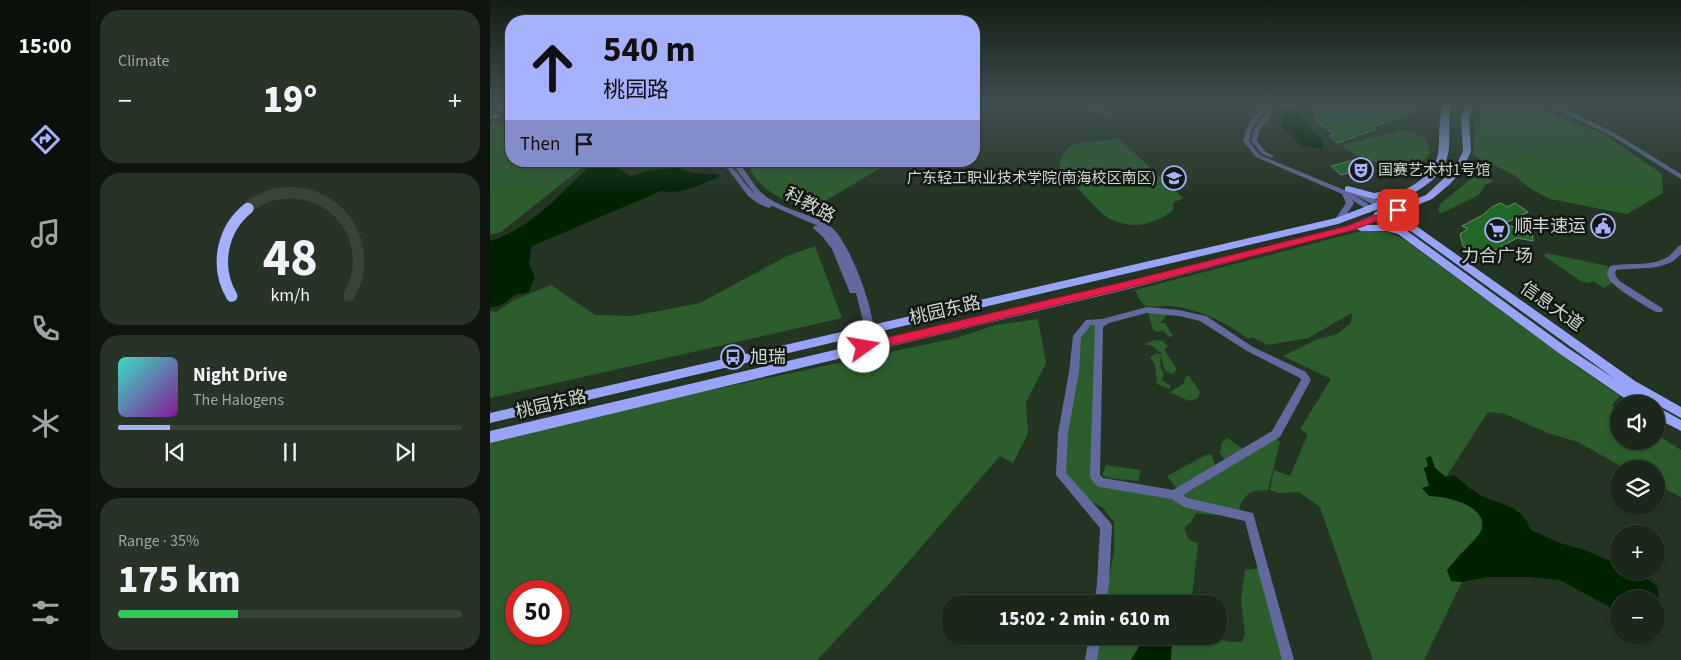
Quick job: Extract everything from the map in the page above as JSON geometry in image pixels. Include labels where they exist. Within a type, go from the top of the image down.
[{"type":"main road","points":[[1350,228],[1413,190],[1441,164],[1445,146],[1445,135]]},
{"type":"main road","points":[[1435,244],[1413,223],[1411,216],[1413,208],[1429,197],[1459,169],[1467,151],[1466,135]]},
{"type":"main road","points":[[1345,190],[1374,196],[1413,190]]},
{"type":"main road","points":[[1381,211],[1429,197]]},
{"type":"main road","name":"桃园东路","points":[[490,418],[1381,211]]},
{"type":"main road","name":"信息大道","points":[[1381,211],[1404,234],[1564,351],[1630,395]]},
{"type":"main road","name":"信息大道","points":[[1381,211],[1435,244],[1631,384],[1681,413]]},
{"type":"main road","points":[[1350,228],[1387,228],[1404,234]]},
{"type":"main road","name":"桃园东路","points":[[490,437],[1124,286],[1350,228]]},
{"type":"main road","points":[[1665,416],[1681,426]]},
{"type":"street","points":[[1248,135],[1246,141],[1258,156],[1345,190],[1350,203],[1338,221]]},
{"type":"street","points":[[1255,135],[1254,141],[1264,153],[1345,190],[1381,211]]},
{"type":"street","points":[[1614,135],[1681,175]]},
{"type":"street","points":[[1618,135],[1681,175]]},
{"type":"street","name":"科教路","points":[[727,167],[730,168],[747,193],[758,202],[810,224],[822,231],[834,244],[842,260],[866,330]]},
{"type":"street","name":"科教路","points":[[739,167],[742,169],[750,187],[763,198],[812,219],[826,227],[839,240],[848,257],[866,330],[864,347]]},
{"type":"street","points":[[1659,310],[1618,284],[1612,278],[1611,273],[1613,268],[1622,266],[1658,264],[1670,260],[1677,256],[1681,248]]},
{"type":"street","points":[[1174,494],[1276,434],[1306,380],[1303,375],[1232,339],[1208,321],[1193,315],[1147,310],[1106,321],[1099,326],[1096,476],[1100,482],[1174,494],[1184,502],[1249,518],[1288,660]]},
{"type":"street","points":[[1101,322],[1089,322],[1077,336],[1074,372],[1063,433],[1061,475],[1106,526],[1104,584],[1102,595]]},
{"type":"street","points":[[1091,660],[1094,645]]},
{"type":"shaded area","points":[[490,135],[505,135],[505,167],[583,167],[501,232],[490,235]]},
{"type":"shaded area","points":[[1290,135],[1317,135],[1323,140],[1323,149],[1301,146]]},
{"type":"shaded area","points":[[1383,135],[1419,135],[1426,137],[1430,152],[1424,161],[1402,165],[1383,164],[1365,159],[1344,148],[1343,144]]},
{"type":"shaded area","points":[[1474,135],[1605,135],[1662,174],[1663,193],[1627,214],[1550,199],[1531,189],[1514,175],[1473,155]]},
{"type":"shaded area","points":[[1118,138],[1183,198],[1173,203],[1173,210],[1158,220],[1142,225],[1133,225],[1116,222],[1108,218],[1059,167],[1063,156],[1074,145],[1082,142]]},
{"type":"shaded area","points":[[588,167],[616,167],[631,176],[651,170],[677,168],[692,173],[717,174],[720,176],[699,186],[684,190],[676,192],[661,191],[532,246],[529,263],[535,277],[529,292],[516,294],[502,305],[490,308],[490,241],[518,229],[542,211]]},
{"type":"shaded area","points":[[749,167],[882,167],[810,210],[781,198],[765,188]]},
{"type":"shaded area","points":[[1479,172],[1494,181],[1485,185],[1479,195],[1442,213],[1438,211],[1440,204]]},
{"type":"shaded area","points":[[1365,230],[1388,232],[1404,239],[1576,366],[1619,395],[1610,395],[1610,450],[1665,450],[1665,440],[1681,450],[1681,497],[1665,489],[1665,460],[1610,460],[1578,442],[1548,433],[1505,414],[1488,412],[1446,477],[1435,468],[1428,466],[1424,468],[1429,486],[1422,488],[1429,496],[1463,503],[1472,508],[1482,521],[1482,529],[1478,537],[1456,560],[1453,569],[1451,581],[1462,582],[1424,660],[1373,660],[1320,507],[1299,492],[1279,493],[1270,490],[1274,470],[1290,476],[1308,434],[1300,429],[1331,379],[1283,356],[1318,339],[1337,334],[1351,323],[1352,313],[1308,338],[1268,345],[1252,337],[1248,339],[1222,322],[1193,310],[1173,306],[1146,306],[1135,290]]},
{"type":"shaded area","points":[[815,246],[842,318],[490,398],[490,311],[496,312],[514,300],[551,285],[595,315],[632,316],[700,303],[787,256]]},
{"type":"shaded area","points":[[1546,253],[1608,266],[1608,277],[1612,283],[1604,288],[1593,281],[1588,283],[1582,282],[1544,256]]},
{"type":"shaded area","points":[[1148,313],[1168,314],[1160,323],[1165,323],[1173,336],[1169,337],[1163,330],[1157,332],[1153,330]]},
{"type":"shaded area","points":[[1038,319],[1046,363],[1026,402],[1028,433],[1013,463],[1000,456],[889,584],[817,660],[490,660],[490,443],[678,397],[956,338],[996,325]]},
{"type":"shaded area","points":[[1101,322],[1096,476],[1167,496],[1183,505],[1227,516],[1196,513],[1191,522],[1184,528],[1189,540],[1198,543],[1192,595],[1106,595],[1114,551],[1114,522],[1102,507],[1085,499],[1061,475],[1077,336],[1091,325]]},
{"type":"shaded area","points":[[1156,340],[1163,341],[1169,347],[1165,347],[1165,351],[1177,369],[1173,374],[1165,371],[1161,356],[1160,366],[1164,374],[1162,380],[1171,386],[1169,389],[1157,384],[1155,365],[1150,357],[1157,353],[1161,355],[1161,353],[1152,346],[1144,344]]},
{"type":"shaded area","points":[[1188,375],[1200,392],[1198,398],[1189,401],[1170,392],[1183,384]]},
{"type":"shaded area","points":[[1276,437],[1280,442],[1268,490],[1253,492],[1246,496],[1239,510],[1179,498]]},
{"type":"shaded area","points":[[1227,438],[1246,451],[1226,462],[1220,453],[1222,442]]},
{"type":"shaded area","points":[[1211,454],[1215,465],[1177,489],[1167,476],[1206,455]]},
{"type":"shaded area","points":[[1431,456],[1435,468],[1446,477],[1454,475],[1475,492],[1514,509],[1526,521],[1531,530],[1610,561],[1610,580],[1648,580],[1657,586],[1658,590],[1610,590],[1610,607],[1560,580],[1531,577],[1487,577],[1462,582],[1451,581],[1447,570],[1480,532],[1482,521],[1472,508],[1464,504],[1454,500],[1429,496],[1422,488],[1429,486],[1424,468],[1428,466],[1426,458]]},
{"type":"shaded area","points":[[1106,465],[1141,470],[1138,481],[1109,478],[1102,475]]},
{"type":"shaded area","points":[[1260,568],[1286,660],[1171,660],[1172,645],[1227,645],[1227,641],[1242,642],[1245,634],[1241,600],[1245,570]]},
{"type":"shaded area","points":[[1096,645],[1140,645],[1131,660],[1093,660]]},
{"type":"shaded area","points":[[1140,645],[1172,645],[1171,660],[1131,660]]},
{"type":"building","points":[[1333,135],[1360,135],[1338,143],[1329,136]]},
{"type":"building","name":"国赛艺术村1号馆","points":[[1354,160],[1372,176],[1362,179],[1351,178],[1349,173],[1341,175],[1331,166]]},
{"type":"building","name":"力合广场","points":[[1501,203],[1507,207],[1515,203],[1528,212],[1503,224],[1532,232],[1533,241],[1517,238],[1480,258],[1463,246],[1460,234],[1468,229],[1462,226]]},
{"type":"place","name":"国赛艺术村1号馆","points":[[1361,170]]},
{"type":"place","name":"广东轻工职业技术学院(南海校区南区)","points":[[1174,178]]},
{"type":"place","name":"顺丰速运","points":[[1603,226]]},
{"type":"place","name":"力合广场","points":[[1497,230]]},
{"type":"place","name":"旭瑞","points":[[733,357]]},
{"type":"route","points":[[864,347],[1124,286],[1320,234],[1350,228],[1398,210]]}]
